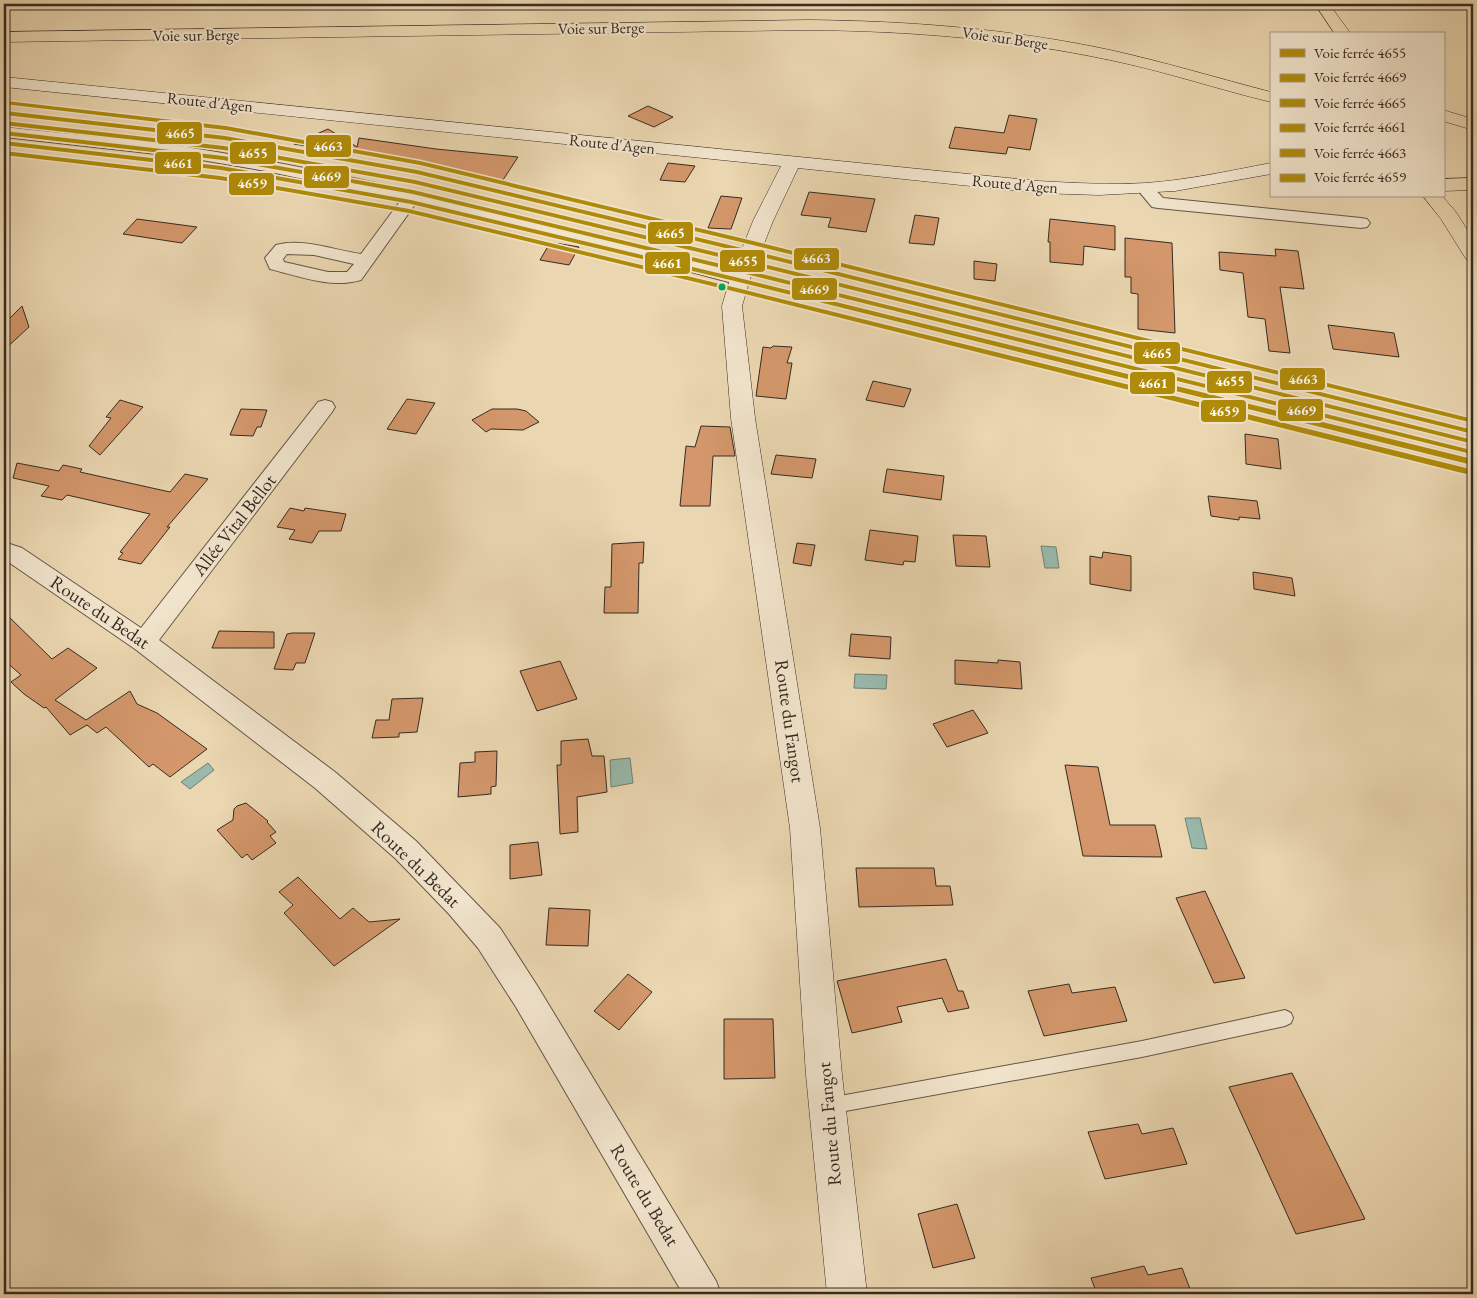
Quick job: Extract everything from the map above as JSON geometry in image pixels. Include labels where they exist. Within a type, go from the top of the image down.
[{"type":"main road","points":[[1322,4],[1342,32]]},
{"type":"main road","name":"Voie sur Berge","points":[[4,37],[866,25],[949,30],[1020,39],[1111,55],[1193,77]]},
{"type":"main road","points":[[1193,77],[1270,98]]},
{"type":"main road","points":[[1193,77],[1270,104]]},
{"type":"main road","name":"Route d'Agen","points":[[4,82],[1038,187],[1146,188],[1270,174]]},
{"type":"main road","points":[[1444,115],[1473,126]]},
{"type":"main road","name":"Route du Fangot","points":[[792,162],[763,221],[740,279],[732,306],[738,382],[805,828],[827,1107],[847,1294]]},
{"type":"main road","name":"Route d'Agen","points":[[1221,179],[1270,168]]},
{"type":"main road","points":[[1444,185],[1473,192]]},
{"type":"main road","points":[[1434,198],[1449,216],[1473,255]]},
{"type":"street","points":[[4,132],[101,141],[216,157],[502,216],[740,279]]},
{"type":"street","points":[[1146,188],[1158,203],[1361,223]]},
{"type":"street","points":[[366,260],[412,197]]},
{"type":"street","name":"Allée Vital Bellot","points":[[144,642],[325,408]]},
{"type":"street","name":"Route du Bedat","points":[[5,551],[14,554],[144,642],[325,780],[406,850],[489,938],[527,997],[704,1294]]},
{"type":"lane","points":[[827,1107],[1132,1050],[1286,1018]]},
{"type":"shaded area","points":[[1041,546],[1056,547],[1059,568],[1045,568]]},
{"type":"shaded area","points":[[855,674],[887,675],[886,689],[854,688]]},
{"type":"shaded area","points":[[630,758],[633,783],[611,787],[610,760]]},
{"type":"shaded area","points":[[208,763],[214,770],[190,789],[181,782]]},
{"type":"shaded area","points":[[1185,818],[1200,818],[1207,849],[1192,848]]},
{"type":"building","points":[[648,106],[673,117],[654,127],[628,116]]},
{"type":"building","points":[[1009,115],[1037,119],[1030,150],[1008,147],[1006,154],[949,148],[955,127],[1004,133]]},
{"type":"building","points":[[328,129],[357,147],[359,138],[436,149],[518,157],[501,183],[412,163],[294,144]]},
{"type":"building","points":[[668,163],[695,166],[685,182],[660,180]]},
{"type":"building","points":[[809,192],[875,199],[866,232],[828,227],[831,218],[801,215]]},
{"type":"building","points":[[721,196],[742,198],[731,229],[708,228]]},
{"type":"building","points":[[915,215],[939,218],[934,245],[909,243]]},
{"type":"building","points":[[137,219],[197,227],[182,243],[123,234]]},
{"type":"building","points":[[1050,219],[1115,226],[1115,250],[1084,246],[1083,265],[1050,262],[1050,242],[1048,242]]},
{"type":"building","points":[[1125,238],[1172,243],[1175,333],[1138,329],[1138,294],[1131,293],[1131,277],[1125,277]]},
{"type":"building","points":[[550,243],[579,247],[569,265],[540,260]]},
{"type":"building","points":[[1275,249],[1298,251],[1304,289],[1280,287],[1290,353],[1269,351],[1265,319],[1248,317],[1243,273],[1220,270],[1219,252],[1276,256]]},
{"type":"building","points":[[974,261],[997,264],[995,281],[974,279]]},
{"type":"building","points":[[22,306],[29,327],[4,350],[4,324]]},
{"type":"building","points":[[1328,325],[1394,333],[1399,357],[1333,349]]},
{"type":"building","points":[[773,346],[792,347],[787,363],[792,363],[786,399],[756,396],[763,347],[771,348]]},
{"type":"building","points":[[873,381],[911,389],[904,407],[866,400]]},
{"type":"building","points":[[407,399],[435,403],[416,434],[387,429]]},
{"type":"building","points":[[120,400],[143,407],[100,455],[89,446],[111,418],[106,417]]},
{"type":"building","points":[[241,409],[267,410],[261,427],[257,427],[253,436],[230,435]]},
{"type":"building","points":[[492,409],[526,411],[539,422],[523,430],[491,429],[486,432],[472,420]]},
{"type":"building","points":[[701,426],[730,427],[735,456],[713,456],[710,506],[680,506],[686,446],[695,447]]},
{"type":"building","points":[[1245,434],[1278,439],[1281,469],[1246,464]]},
{"type":"building","points":[[776,455],[816,459],[812,478],[771,474]]},
{"type":"building","points":[[17,463],[59,471],[63,465],[82,469],[80,472],[170,492],[185,474],[208,479],[167,527],[170,527],[141,564],[118,559],[123,553],[120,552],[150,514],[67,495],[62,500],[41,496],[49,486],[13,478]]},
{"type":"building","points":[[887,469],[944,476],[941,500],[883,492]]},
{"type":"building","points":[[1208,496],[1257,501],[1260,519],[1239,517],[1239,520],[1211,516]]},
{"type":"building","points":[[290,508],[304,511],[305,508],[346,514],[341,531],[319,531],[312,543],[289,539],[295,530],[277,527]]},
{"type":"building","points":[[870,530],[918,536],[915,562],[904,561],[903,565],[865,560]]},
{"type":"building","points":[[953,535],[986,536],[990,567],[956,566]]},
{"type":"building","points":[[644,542],[643,563],[639,563],[638,613],[604,613],[605,587],[611,587],[612,544]]},
{"type":"building","points":[[797,543],[815,545],[811,566],[793,563]]},
{"type":"building","points":[[1103,552],[1131,556],[1131,591],[1090,584],[1090,556],[1102,558]]},
{"type":"building","points":[[1253,572],[1292,578],[1295,596],[1254,589]]},
{"type":"building","points":[[4,612],[52,659],[68,648],[97,668],[55,700],[86,720],[130,691],[137,704],[157,713],[207,749],[170,777],[153,764],[149,767],[106,727],[97,733],[87,725],[70,735],[46,707],[44,708],[24,694],[11,682],[21,675],[4,660]]},
{"type":"building","points":[[219,631],[274,632],[274,648],[212,648]]},
{"type":"building","points":[[315,633],[305,663],[296,663],[293,670],[274,669],[287,634]]},
{"type":"building","points":[[851,634],[891,637],[890,659],[849,656]]},
{"type":"building","points":[[955,660],[998,663],[998,660],[1020,662],[1022,689],[955,684]]},
{"type":"building","points":[[560,661],[577,699],[537,711],[520,671]]},
{"type":"building","points":[[423,698],[417,732],[399,733],[399,737],[372,738],[376,720],[389,720],[392,699]]},
{"type":"building","points":[[973,710],[988,733],[947,747],[933,724]]},
{"type":"building","points":[[588,739],[592,756],[604,756],[607,792],[577,797],[578,832],[560,834],[557,765],[561,765],[561,741]]},
{"type":"building","points":[[497,751],[496,786],[491,787],[491,794],[458,797],[460,763],[475,762],[475,752]]},
{"type":"building","points":[[1065,765],[1098,767],[1110,825],[1155,825],[1162,857],[1083,856]]},
{"type":"building","points":[[246,803],[268,821],[276,832],[270,836],[276,843],[252,860],[247,854],[242,858],[217,830],[233,820],[234,809],[237,806]]},
{"type":"building","points":[[538,842],[542,875],[510,879],[510,845]]},
{"type":"building","points":[[856,868],[934,868],[936,886],[950,886],[953,905],[859,907]]},
{"type":"building","points":[[298,877],[340,919],[353,908],[369,922],[400,919],[334,966],[284,913],[293,905],[279,892]]},
{"type":"building","points":[[1205,891],[1245,978],[1214,983],[1176,898]]},
{"type":"building","points":[[549,908],[590,910],[588,946],[546,945]]},
{"type":"building","points":[[946,959],[958,991],[963,991],[969,1008],[948,1012],[942,998],[897,1007],[902,1022],[852,1033],[837,981]]},
{"type":"building","points":[[628,974],[652,992],[619,1030],[594,1011]]},
{"type":"building","points":[[1069,984],[1072,993],[1115,987],[1127,1021],[1044,1036],[1028,991]]},
{"type":"building","points":[[724,1019],[773,1019],[775,1078],[724,1079]]},
{"type":"building","points":[[1292,1073],[1365,1219],[1296,1234],[1229,1087]]},
{"type":"building","points":[[1138,1124],[1142,1134],[1173,1128],[1187,1164],[1105,1179],[1088,1132]]},
{"type":"building","points":[[957,1204],[975,1258],[933,1268],[918,1214]]},
{"type":"building","points":[[1144,1266],[1148,1275],[1182,1268],[1192,1294],[1097,1294],[1091,1278]]},
{"type":"rail line","name":"4663","points":[[6,103],[226,128],[420,163],[753,243],[1473,421]]},
{"type":"rail line","name":"4665","points":[[5,113],[225,138],[417,172],[750,252],[1473,432]]},
{"type":"rail line","name":"4655","points":[[4,123],[224,148],[415,182],[748,262],[1473,442]]},
{"type":"rail line","name":"4669","points":[[4,133],[223,158],[413,192],[746,272],[1471,452]]},
{"type":"rail line","name":"4661","points":[[4,143],[221,168],[411,202],[743,281],[1468,461]]},
{"type":"rail line","name":"4659","points":[[4,153],[220,178],[409,211],[741,291],[1466,471]]}]
